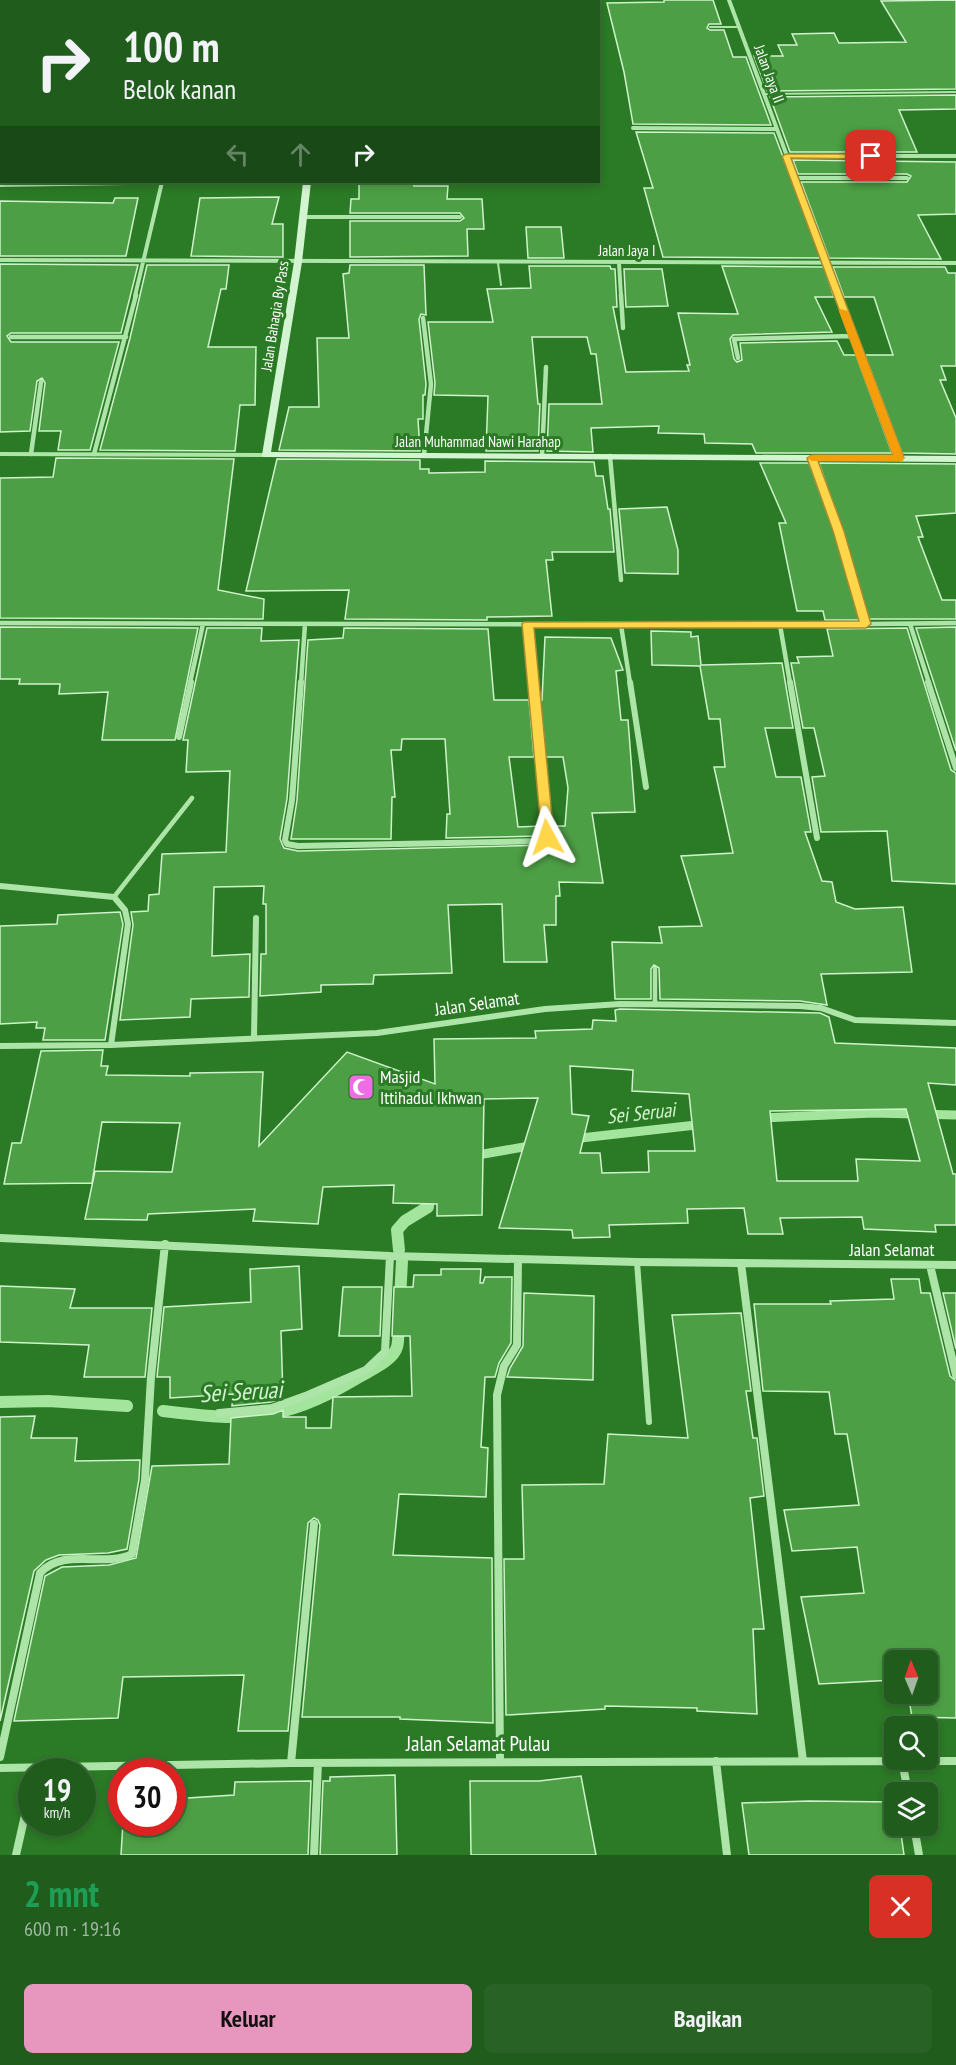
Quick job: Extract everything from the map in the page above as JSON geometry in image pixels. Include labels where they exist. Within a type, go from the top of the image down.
[{"type":"main road","name":"Jalan Bahagia By Pass","points":[[266,455],[298,262],[307,183]]},
{"type":"main road","name":"Jalan Muhammad Nawi Harahap","points":[[266,455],[956,459]]},
{"type":"street","name":"Jalan Jaya II","points":[[729,0],[899,458]]},
{"type":"street","points":[[633,128],[777,129]]},
{"type":"street","points":[[786,156],[956,156]]},
{"type":"street","points":[[794,178],[907,178]]},
{"type":"street","points":[[0,185],[108,183]]},
{"type":"street","points":[[94,454],[126,338],[162,183]]},
{"type":"street","points":[[303,217],[460,217]]},
{"type":"street","name":"Jalan Jaya I","points":[[0,260],[956,263]]},
{"type":"street","points":[[619,263],[623,328]]},
{"type":"street","points":[[423,318],[426,324],[431,384],[424,455]]},
{"type":"street","points":[[738,358],[734,339],[853,336]]},
{"type":"street","points":[[11,337],[126,338]]},
{"type":"street","points":[[542,456],[546,367]]},
{"type":"street","points":[[31,454],[41,382]]},
{"type":"street","name":"Jalan Muhammad Nawi Harahap","points":[[0,454],[266,455]]},
{"type":"street","points":[[610,456],[621,580]]},
{"type":"street","points":[[812,458],[838,531],[866,624]]},
{"type":"street","points":[[0,623],[621,625],[956,623]]},
{"type":"street","points":[[179,737],[203,624]]},
{"type":"street","points":[[306,624],[292,800],[285,840],[287,844],[298,846],[537,842],[545,839],[547,837],[528,624]]},
{"type":"street","points":[[910,624],[956,768]]},
{"type":"street","points":[[621,625],[646,787]]},
{"type":"street","points":[[780,625],[817,838]]},
{"type":"street","points":[[0,886],[114,897],[125,910],[128,924],[111,1045]]},
{"type":"street","points":[[254,1038],[256,918]]},
{"type":"street","name":"Jalan Selamat","points":[[0,1046],[111,1045],[377,1033],[545,1009],[620,1004],[800,1006],[821,1008],[855,1020],[956,1023]]},
{"type":"street","name":"Jalan Selamat","points":[[0,1238],[390,1256],[637,1262],[956,1265]]},
{"type":"street","points":[[0,1757],[40,1573],[44,1567],[61,1561],[127,1558],[132,1554],[145,1480],[151,1377],[165,1244]]},
{"type":"street","points":[[219,1413],[272,1408],[366,1370],[385,1352],[390,1256]]},
{"type":"street","points":[[500,1762],[497,1395],[504,1366],[517,1345],[518,1259]]},
{"type":"street","points":[[741,1263],[803,1761]]},
{"type":"street","points":[[930,1265],[956,1375]]},
{"type":"street","points":[[291,1763],[314,1524]]},
{"type":"street","points":[[716,1761],[727,1855]]},
{"type":"street","name":"Jalan Selamat Pulau","points":[[96,1768],[291,1763],[884,1761]]},
{"type":"street","name":"Jalan Selamat Pulau","points":[[938,1761],[956,1761]]},
{"type":"street","points":[[314,1855],[318,1763]]},
{"type":"street","name":"Jalan Selamat Pulau","points":[[0,1768],[18,1769]]},
{"type":"street","points":[[16,1855],[20,1836]]},
{"type":"street","points":[[916,1836],[919,1855]]},
{"type":"lane","points":[[710,27],[740,27]]},
{"type":"lane","points":[[764,94],[956,92]]},
{"type":"lane","points":[[498,263],[501,285]]},
{"type":"lane","points":[[114,897],[192,798]]},
{"type":"lane","points":[[655,969],[655,1005]]},
{"type":"lane","points":[[637,1262],[649,1422]]},
{"type":"building","points":[[664,0],[713,0],[721,24],[709,24],[707,28],[724,30],[733,57],[746,57],[771,125],[633,124],[624,72],[607,3],[664,2]]},
{"type":"building","points":[[956,0],[956,89],[767,91],[754,56],[783,56],[778,45],[797,45],[792,34],[834,33],[839,43],[906,42],[881,1]]},
{"type":"building","points":[[956,95],[956,109],[899,110],[917,152],[790,152],[770,97]]},
{"type":"building","points":[[636,132],[774,133],[821,258],[663,257],[644,188],[653,188]]},
{"type":"building","points":[[793,160],[956,162],[956,214],[918,215],[941,259],[829,258],[801,182],[907,182],[911,176],[907,174],[798,174]]},
{"type":"building","points":[[359,183],[414,183],[414,186],[448,186],[447,199],[482,199],[484,229],[467,229],[468,256],[350,257],[350,221],[460,221],[464,218],[460,213],[350,213],[351,199],[359,199]]},
{"type":"building","points":[[279,197],[272,224],[283,224],[283,257],[191,256],[200,198]]},
{"type":"building","points":[[115,198],[138,198],[126,256],[0,256],[0,201],[113,203]]},
{"type":"building","points":[[526,227],[561,227],[564,258],[528,258]]},
{"type":"building","points":[[0,264],[138,265],[121,333],[11,333],[7,336],[11,342],[119,342],[90,450],[58,450],[61,431],[39,431],[45,383],[42,378],[37,381],[30,431],[0,432]]},
{"type":"building","points":[[147,265],[229,265],[226,289],[221,289],[208,347],[256,347],[255,405],[240,405],[235,451],[100,450]]},
{"type":"building","points":[[350,265],[424,265],[426,315],[421,314],[419,319],[426,384],[425,395],[423,395],[423,419],[418,419],[420,451],[279,450],[289,407],[319,407],[317,338],[349,338],[343,274],[349,273]]},
{"type":"building","points":[[529,266],[610,266],[611,269],[615,269],[617,307],[613,307],[626,372],[689,371],[687,365],[690,365],[678,313],[738,314],[722,266],[824,267],[834,297],[815,297],[832,332],[733,335],[730,339],[734,359],[737,362],[742,360],[740,343],[837,341],[844,355],[856,355],[892,453],[756,453],[752,444],[705,443],[704,434],[658,433],[659,426],[591,428],[593,452],[547,451],[549,404],[602,404],[596,354],[591,354],[587,337],[532,337],[538,404],[540,404],[538,451],[486,451],[488,396],[434,395],[435,383],[428,322],[493,322],[487,289],[531,288]]},
{"type":"building","points":[[833,267],[945,267],[948,273],[956,273],[956,366],[941,366],[946,380],[940,380],[956,418],[956,454],[902,453],[865,355],[893,355],[874,297],[844,297]]},
{"type":"building","points":[[624,269],[662,269],[668,306],[626,307]]},
{"type":"building","points":[[56,458],[234,459],[218,590],[264,599],[263,619],[0,618],[0,478],[53,477]]},
{"type":"building","points":[[277,459],[420,460],[420,469],[429,469],[429,473],[485,472],[485,461],[594,462],[596,476],[603,476],[608,509],[610,509],[614,552],[552,552],[553,560],[546,560],[552,616],[487,617],[487,620],[345,619],[349,590],[246,591]]},
{"type":"building","points":[[760,463],[809,463],[834,532],[860,620],[825,620],[823,611],[797,611],[779,523],[786,523]]},
{"type":"building","points":[[819,463],[956,464],[956,513],[916,516],[923,537],[918,537],[942,600],[956,600],[956,619],[869,619]]},
{"type":"building","points":[[667,507],[678,550],[678,574],[625,573],[619,509]]},
{"type":"building","points":[[0,627],[198,628],[175,740],[102,740],[108,692],[59,694],[60,684],[19,684],[20,679],[0,679]]},
{"type":"building","points":[[956,627],[956,751],[916,628]]},
{"type":"building","points":[[207,628],[262,628],[261,641],[299,640],[287,799],[280,839],[284,848],[298,851],[547,845],[552,838],[551,826],[565,826],[568,788],[563,757],[545,757],[540,700],[542,700],[545,637],[611,638],[623,670],[616,671],[621,720],[628,720],[635,812],[592,813],[603,883],[559,882],[560,896],[556,896],[556,925],[544,925],[547,962],[504,962],[502,904],[448,905],[452,973],[374,975],[373,984],[321,985],[321,992],[260,996],[261,954],[266,954],[264,886],[214,887],[212,956],[250,954],[249,997],[191,999],[190,1017],[120,1020],[133,925],[131,912],[148,911],[149,895],[159,894],[162,854],[226,852],[230,771],[186,772],[188,740],[183,740]]},
{"type":"building","points":[[344,628],[488,629],[494,700],[529,700],[534,757],[509,757],[518,827],[541,826],[541,836],[446,838],[447,814],[450,814],[445,739],[402,739],[401,750],[391,750],[395,797],[392,797],[391,839],[291,839],[297,800],[308,640],[343,638]]},
{"type":"building","points":[[907,628],[951,770],[956,773],[956,884],[892,881],[887,831],[821,832],[812,777],[825,776],[814,728],[803,728],[791,663],[799,663],[797,657],[833,656],[827,629]]},
{"type":"building","points":[[651,631],[691,632],[691,637],[698,636],[701,665],[782,663],[793,728],[765,728],[776,777],[801,777],[811,832],[805,832],[822,881],[832,882],[836,902],[855,909],[903,907],[912,972],[821,974],[827,1005],[800,1001],[660,999],[659,968],[654,965],[651,969],[651,999],[615,999],[612,942],[662,943],[659,927],[702,926],[681,856],[733,853],[714,767],[725,767],[720,719],[709,719],[700,666],[652,665]]},
{"type":"building","points":[[120,912],[123,924],[105,1040],[43,1040],[45,1028],[36,1028],[37,1022],[0,1024],[0,926],[57,924],[58,915]]},
{"type":"building","points":[[615,1010],[820,1013],[829,1017],[835,1043],[956,1048],[956,1085],[928,1083],[953,1174],[956,1174],[956,1225],[935,1225],[936,1232],[864,1229],[862,1217],[780,1218],[783,1234],[748,1234],[744,1208],[687,1209],[688,1223],[609,1225],[610,1237],[573,1238],[572,1230],[499,1228],[538,1098],[484,1099],[482,1215],[437,1216],[437,1204],[393,1203],[394,1185],[323,1187],[318,1224],[253,1221],[255,1209],[148,1214],[147,1220],[85,1219],[95,1171],[172,1172],[180,1123],[102,1122],[92,1183],[4,1184],[12,1143],[21,1143],[41,1051],[103,1050],[101,1066],[108,1066],[106,1075],[190,1076],[190,1073],[263,1072],[259,1146],[347,1052],[435,1084],[434,1039],[536,1038],[535,1031],[592,1029],[593,1020],[616,1021]],"holes":[[[570,1066],[633,1070],[632,1091],[689,1094],[695,1151],[648,1151],[649,1172],[602,1173],[600,1153],[580,1153],[589,1116],[572,1114]],[[906,1109],[920,1161],[856,1159],[858,1181],[777,1181],[770,1111]]]},
{"type":"building","points":[[299,1266],[302,1329],[281,1331],[283,1398],[271,1402],[232,1406],[233,1394],[170,1398],[170,1377],[157,1377],[164,1307],[251,1302],[250,1269]]},
{"type":"building","points":[[441,1269],[481,1269],[480,1283],[483,1283],[485,1277],[512,1277],[511,1343],[499,1363],[495,1377],[485,1377],[481,1447],[488,1448],[486,1497],[399,1494],[393,1555],[492,1558],[493,1723],[400,1719],[400,1717],[302,1717],[320,1525],[314,1518],[308,1523],[288,1731],[238,1731],[244,1675],[123,1677],[118,1718],[14,1721],[45,1576],[62,1567],[109,1565],[136,1558],[152,1466],[229,1464],[231,1418],[273,1414],[283,1410],[283,1417],[306,1417],[306,1428],[331,1428],[333,1397],[412,1396],[410,1336],[392,1336],[394,1287],[413,1287],[414,1275],[441,1275]]},
{"type":"building","points":[[891,1279],[919,1279],[921,1293],[930,1293],[950,1376],[956,1381],[956,1718],[912,1716],[910,1704],[938,1704],[938,1650],[884,1650],[884,1681],[819,1684],[801,1597],[864,1593],[857,1547],[792,1551],[784,1510],[859,1505],[847,1434],[835,1434],[829,1392],[763,1391],[754,1304],[831,1304],[830,1301],[894,1299]]},
{"type":"building","points":[[0,1286],[75,1289],[70,1308],[152,1308],[145,1377],[84,1377],[89,1345],[0,1342]]},
{"type":"building","points":[[343,1287],[382,1287],[380,1336],[339,1336]]},
{"type":"building","points":[[524,1293],[594,1296],[593,1380],[507,1377],[523,1346]]},
{"type":"building","points":[[943,1293],[956,1293],[956,1349]]},
{"type":"building","points":[[741,1313],[751,1391],[746,1391],[753,1438],[757,1438],[764,1496],[750,1498],[764,1629],[753,1629],[757,1714],[697,1711],[697,1708],[605,1706],[605,1709],[506,1715],[504,1559],[524,1559],[522,1485],[604,1484],[608,1434],[688,1438],[672,1315]]},
{"type":"building","points":[[35,1416],[31,1438],[77,1438],[75,1461],[140,1460],[139,1479],[127,1549],[108,1553],[59,1555],[46,1560],[34,1571],[0,1721],[0,1417]]},
{"type":"building","points":[[395,1775],[397,1855],[320,1855],[323,1781],[330,1781],[330,1777]]},
{"type":"building","points":[[581,1776],[596,1855],[471,1855],[470,1781],[539,1781]]},
{"type":"building","points":[[311,1781],[308,1855],[121,1855],[122,1836],[186,1836],[186,1798],[234,1795],[235,1782]]},
{"type":"building","points":[[884,1802],[884,1836],[901,1836],[904,1855],[749,1855],[742,1803]]},
{"type":"waterway","name":"Sei Seruai","points":[[760,1118],[873,1113],[956,1115]]},
{"type":"waterway","name":"Sei Seruai","points":[[572,1139],[705,1124]]},
{"type":"waterway","name":"Sei Seruai","points":[[472,1156],[535,1145]]},
{"type":"waterway","name":"Sei Seruai","points":[[399,1250],[397,1230],[405,1221],[428,1207],[429,1192]]},
{"type":"waterway","name":"Sei Seruai","points":[[400,1299],[402,1261]]},
{"type":"waterway","name":"Sei Seruai","points":[[163,1411],[240,1417],[283,1411],[304,1404],[354,1380],[390,1357],[397,1347],[399,1324]]},
{"type":"waterway","name":"Sei Seruai","points":[[0,1402],[48,1401],[127,1406]]},
{"type":"slow traffic","points":[[812,458],[899,458],[844,311]]},
{"type":"place","name":"Masjid Ittihadul Ikhwan","points":[[361,1087]]},
{"type":"route","points":[[547,837],[528,624],[866,624],[838,531],[812,458],[899,458],[786,156],[871,156]]}]
